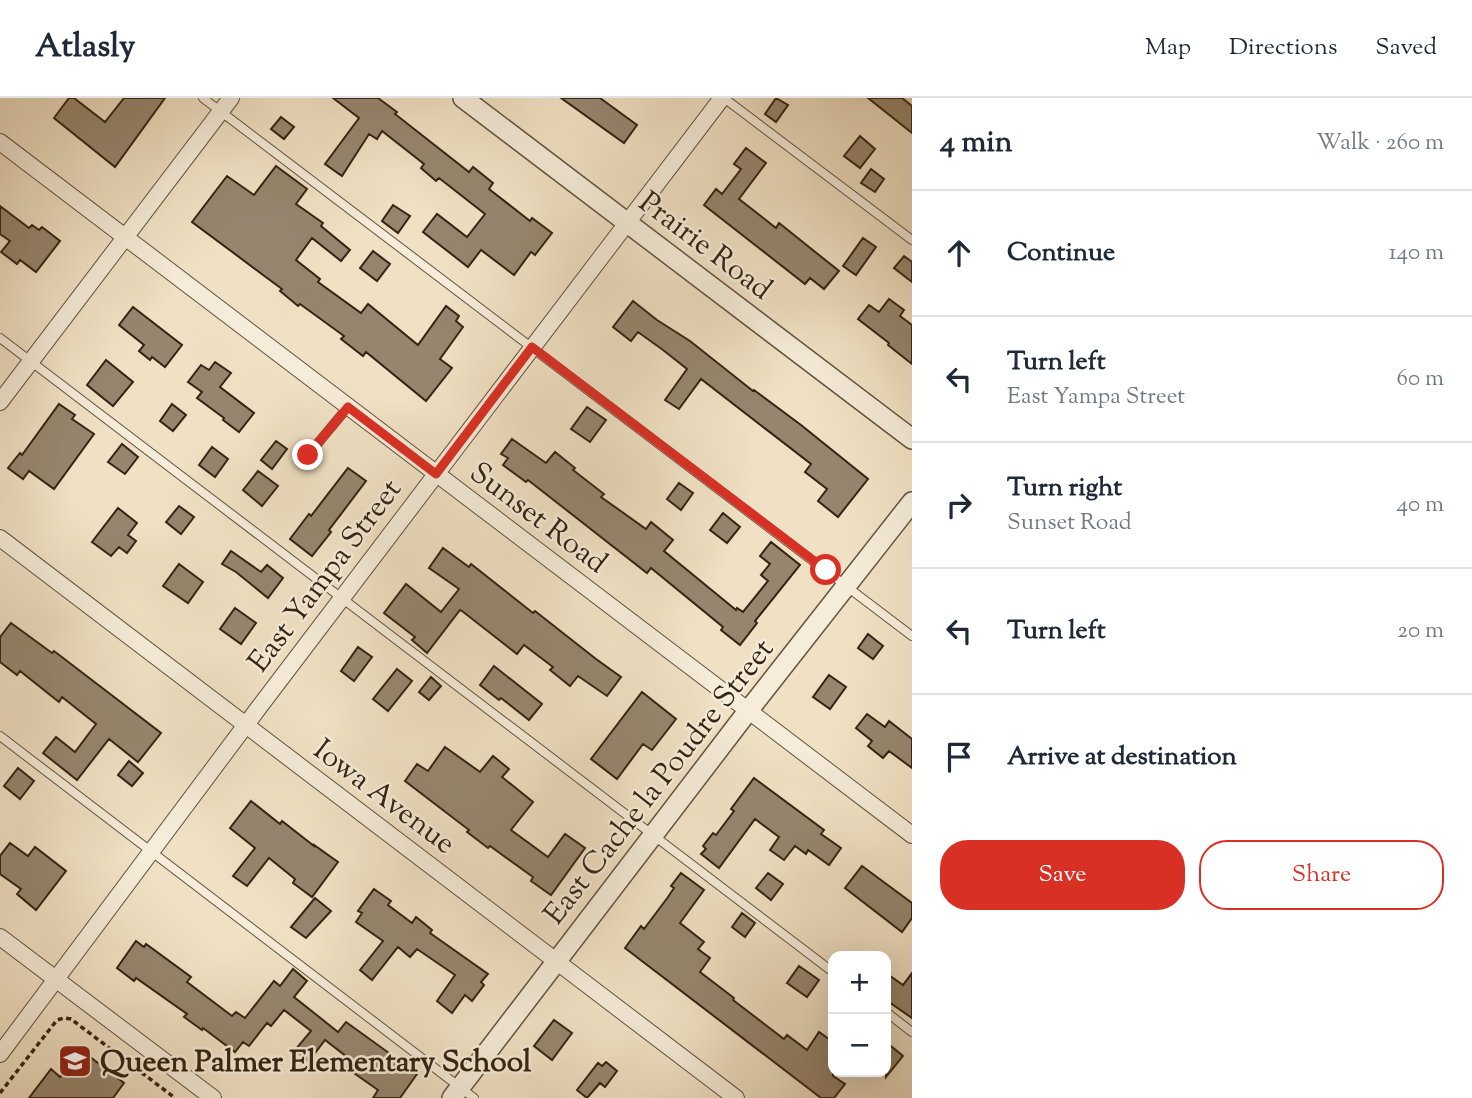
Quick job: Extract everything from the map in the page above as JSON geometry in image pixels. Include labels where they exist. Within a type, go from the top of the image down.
[{"type":"street","points":[[0,401],[231,98]]},
{"type":"street","name":"Prairie Road","points":[[463,98],[912,439]]},
{"type":"street","name":"East Yampa Street","points":[[0,1054],[341,599],[723,98]]},
{"type":"street","name":"Sunset Road","points":[[0,142],[912,835]]},
{"type":"street","name":"East Cache la Poudre Street","points":[[462,1095],[556,961],[912,502]]},
{"type":"street","name":"Iowa Avenue","points":[[0,538],[736,1098]]},
{"type":"street","points":[[0,937],[213,1098]]},
{"type":"lane","points":[[203,98],[912,636]]},
{"type":"lane","points":[[723,98],[912,240]]},
{"type":"lane","points":[[0,338],[828,968]]},
{"type":"lane","points":[[308,455],[348,407]]},
{"type":"lane","points":[[0,736],[152,851],[462,1095]]},
{"type":"lane","points":[[889,1014],[912,1032]]},
{"type":"path","points":[[0,1093],[57,1020],[64,1018],[71,1019],[175,1098]]},
{"type":"building","points":[[69,98],[74,98],[105,122],[124,98],[165,98],[115,167],[54,118]]},
{"type":"building","points":[[333,98],[378,98],[469,172],[473,167],[493,183],[489,189],[530,221],[532,218],[552,233],[535,255],[531,252],[514,275],[481,250],[468,267],[423,232],[437,214],[467,237],[485,214],[439,178],[436,181],[421,168],[424,164],[382,131],[377,139],[369,134],[342,176],[325,164],[359,118]]},
{"type":"building","points":[[561,98],[600,98],[637,125],[624,143]]},
{"type":"building","points":[[776,98],[788,105],[776,122],[765,114]]},
{"type":"building","points":[[868,98],[902,98],[912,106],[912,133]]},
{"type":"building","points":[[281,117],[294,127],[284,139],[271,129]]},
{"type":"building","points":[[860,136],[875,149],[860,168],[844,156]]},
{"type":"building","points":[[746,148],[766,163],[739,199],[776,228],[779,223],[839,271],[824,289],[810,278],[805,284],[704,205],[716,189],[722,194],[741,169],[734,164]]},
{"type":"building","points":[[276,166],[307,189],[296,204],[323,223],[321,226],[350,250],[341,261],[312,238],[296,260],[320,279],[318,282],[361,313],[368,304],[418,345],[446,306],[459,316],[456,321],[463,327],[440,359],[452,368],[426,401],[366,352],[363,356],[341,339],[344,336],[300,304],[298,306],[280,291],[282,289],[192,222],[227,176],[254,195]]},
{"type":"building","points":[[871,169],[884,179],[875,192],[861,183]]},
{"type":"building","points":[[393,205],[410,216],[398,233],[382,221]]},
{"type":"building","points":[[0,206],[29,228],[32,225],[39,230],[42,227],[60,241],[36,272],[20,260],[17,264],[1,252],[10,241],[0,234]]},
{"type":"building","points":[[863,238],[876,247],[856,275],[843,266]]},
{"type":"building","points":[[373,251],[390,264],[377,281],[360,268]]},
{"type":"building","points":[[904,256],[912,262],[912,282],[894,268]]},
{"type":"building","points":[[889,299],[904,310],[900,316],[912,325],[912,364],[858,319],[869,305],[879,312]]},
{"type":"building","points":[[633,301],[801,425],[868,479],[838,517],[818,501],[827,489],[805,472],[811,464],[701,379],[679,409],[665,400],[687,369],[638,332],[631,341],[613,327]]},
{"type":"building","points":[[133,307],[182,345],[165,367],[139,351],[144,345],[119,325]]},
{"type":"building","points":[[106,360],[133,382],[113,406],[87,385]]},
{"type":"building","points":[[215,362],[231,373],[220,387],[254,413],[239,432],[197,398],[202,392],[188,382],[201,365],[209,370]]},
{"type":"building","points":[[59,404],[75,415],[72,419],[94,434],[54,489],[29,471],[23,479],[8,468],[20,453],[22,455]]},
{"type":"building","points":[[172,404],[186,415],[173,431],[160,421]]},
{"type":"building","points":[[587,407],[606,420],[590,442],[571,429]]},
{"type":"building","points":[[512,439],[546,463],[555,452],[604,494],[601,497],[646,529],[651,522],[673,540],[664,551],[736,610],[737,608],[743,612],[768,581],[761,575],[770,564],[760,556],[771,542],[800,565],[755,621],[757,623],[740,645],[721,630],[723,627],[651,568],[647,573],[528,480],[526,482],[503,465],[508,458],[501,454]]},
{"type":"building","points":[[276,441],[287,449],[272,469],[261,460]]},
{"type":"building","points":[[122,444],[138,457],[125,474],[108,462]]},
{"type":"building","points":[[212,447],[228,459],[215,477],[199,465]]},
{"type":"building","points":[[348,468],[366,481],[312,556],[290,539]]},
{"type":"building","points":[[258,471],[278,486],[262,506],[243,490]]},
{"type":"building","points":[[679,483],[693,493],[681,510],[667,499]]},
{"type":"building","points":[[179,506],[194,517],[181,534],[166,522]]},
{"type":"building","points":[[118,508],[137,523],[128,535],[136,541],[127,553],[119,547],[111,556],[92,542]]},
{"type":"building","points":[[723,513],[740,527],[727,543],[710,530]]},
{"type":"building","points":[[443,548],[469,567],[471,564],[621,677],[607,696],[578,676],[570,686],[550,670],[553,667],[524,645],[517,654],[460,610],[427,653],[412,640],[415,637],[384,613],[406,584],[441,612],[459,589],[429,568]]},
{"type":"building","points":[[231,551],[261,572],[267,565],[283,578],[268,598],[222,564]]},
{"type":"building","points":[[179,564],[203,582],[188,603],[163,586]]},
{"type":"building","points":[[235,608],[256,623],[241,644],[220,629]]},
{"type":"building","points":[[11,623],[52,653],[54,651],[161,733],[138,762],[109,739],[77,780],[43,753],[56,737],[75,752],[96,724],[62,697],[59,702],[20,671],[17,675],[0,662],[0,637]]},
{"type":"building","points":[[868,634],[883,646],[873,659],[858,648]]},
{"type":"building","points":[[358,647],[372,657],[354,681],[341,671]]},
{"type":"building","points":[[494,666],[542,704],[529,720],[480,685]]},
{"type":"building","points":[[397,669],[412,681],[388,711],[373,699]]},
{"type":"building","points":[[829,675],[846,687],[830,709],[813,697]]},
{"type":"building","points":[[431,677],[441,686],[429,700],[419,692]]},
{"type":"building","points":[[642,692],[676,719],[652,750],[643,744],[617,779],[591,759]]},
{"type":"building","points":[[867,714],[885,727],[889,721],[912,739],[912,768],[889,751],[883,758],[868,746],[872,741],[856,728]]},
{"type":"building","points":[[445,747],[480,772],[493,756],[509,769],[502,777],[533,802],[511,830],[548,857],[565,834],[585,848],[551,895],[531,881],[533,877],[490,846],[488,848],[405,781],[417,764],[428,771]]},
{"type":"building","points":[[129,761],[143,773],[132,786],[118,775]]},
{"type":"building","points":[[18,768],[34,781],[20,799],[4,786]]},
{"type":"building","points":[[754,778],[824,830],[821,834],[841,848],[829,865],[808,850],[806,854],[795,846],[784,860],[770,850],[779,837],[755,819],[719,868],[701,854],[706,849],[703,846],[713,833],[716,835],[734,811],[731,809]]},
{"type":"building","points":[[251,801],[280,824],[282,821],[338,862],[312,897],[293,883],[295,879],[269,858],[247,886],[233,876],[255,848],[230,828]]},
{"type":"building","points":[[10,843],[28,856],[35,847],[66,871],[36,910],[17,894],[21,889],[0,874],[0,856]]},
{"type":"building","points":[[862,866],[912,903],[912,918],[902,932],[845,888]]},
{"type":"building","points":[[681,873],[704,890],[680,923],[704,942],[698,949],[710,958],[700,972],[784,1039],[787,1035],[807,1050],[819,1032],[828,1038],[828,1077],[834,1077],[845,1084],[834,1098],[821,1098],[625,948],[641,926],[644,929],[668,897],[674,888],[671,886]]},
{"type":"building","points":[[768,873],[783,884],[771,900],[756,888]]},
{"type":"building","points":[[374,889],[391,901],[388,905],[412,923],[416,917],[432,930],[430,933],[488,974],[481,982],[484,985],[472,1001],[465,995],[452,1013],[437,1001],[455,975],[417,949],[410,957],[398,947],[372,980],[360,970],[383,941],[356,922],[362,913],[358,911]]},
{"type":"building","points":[[315,898],[331,911],[306,938],[291,927]]},
{"type":"building","points":[[742,913],[755,923],[745,937],[732,927]]},
{"type":"building","points":[[136,941],[144,947],[146,944],[191,977],[187,982],[232,1016],[236,1012],[245,1018],[274,981],[280,986],[293,969],[307,981],[294,997],[338,1032],[346,1022],[417,1074],[400,1098],[373,1098],[378,1090],[341,1064],[347,1057],[325,1040],[309,1061],[295,1050],[311,1031],[284,1010],[271,1026],[267,1023],[249,1046],[243,1042],[235,1052],[184,1017],[187,1014],[117,968]]},
{"type":"building","points":[[799,966],[819,980],[807,997],[787,983]]},
{"type":"building","points":[[912,973],[912,1018],[891,1003],[891,977],[903,985]]},
{"type":"building","points":[[554,1020],[572,1033],[552,1060],[534,1046]]},
{"type":"building","points":[[891,1046],[903,1056],[891,1071]]},
{"type":"building","points":[[81,1050],[124,1083],[113,1098],[29,1098],[51,1069],[60,1077]]},
{"type":"building","points":[[606,1062],[617,1071],[605,1087],[600,1083],[587,1098],[577,1090],[598,1063],[602,1066]]},
{"type":"place","name":"Queen Palmer Elementary School","points":[[75,1061]]},
{"type":"route","points":[[308,455],[348,407],[436,474],[532,347],[826,570]]}]
